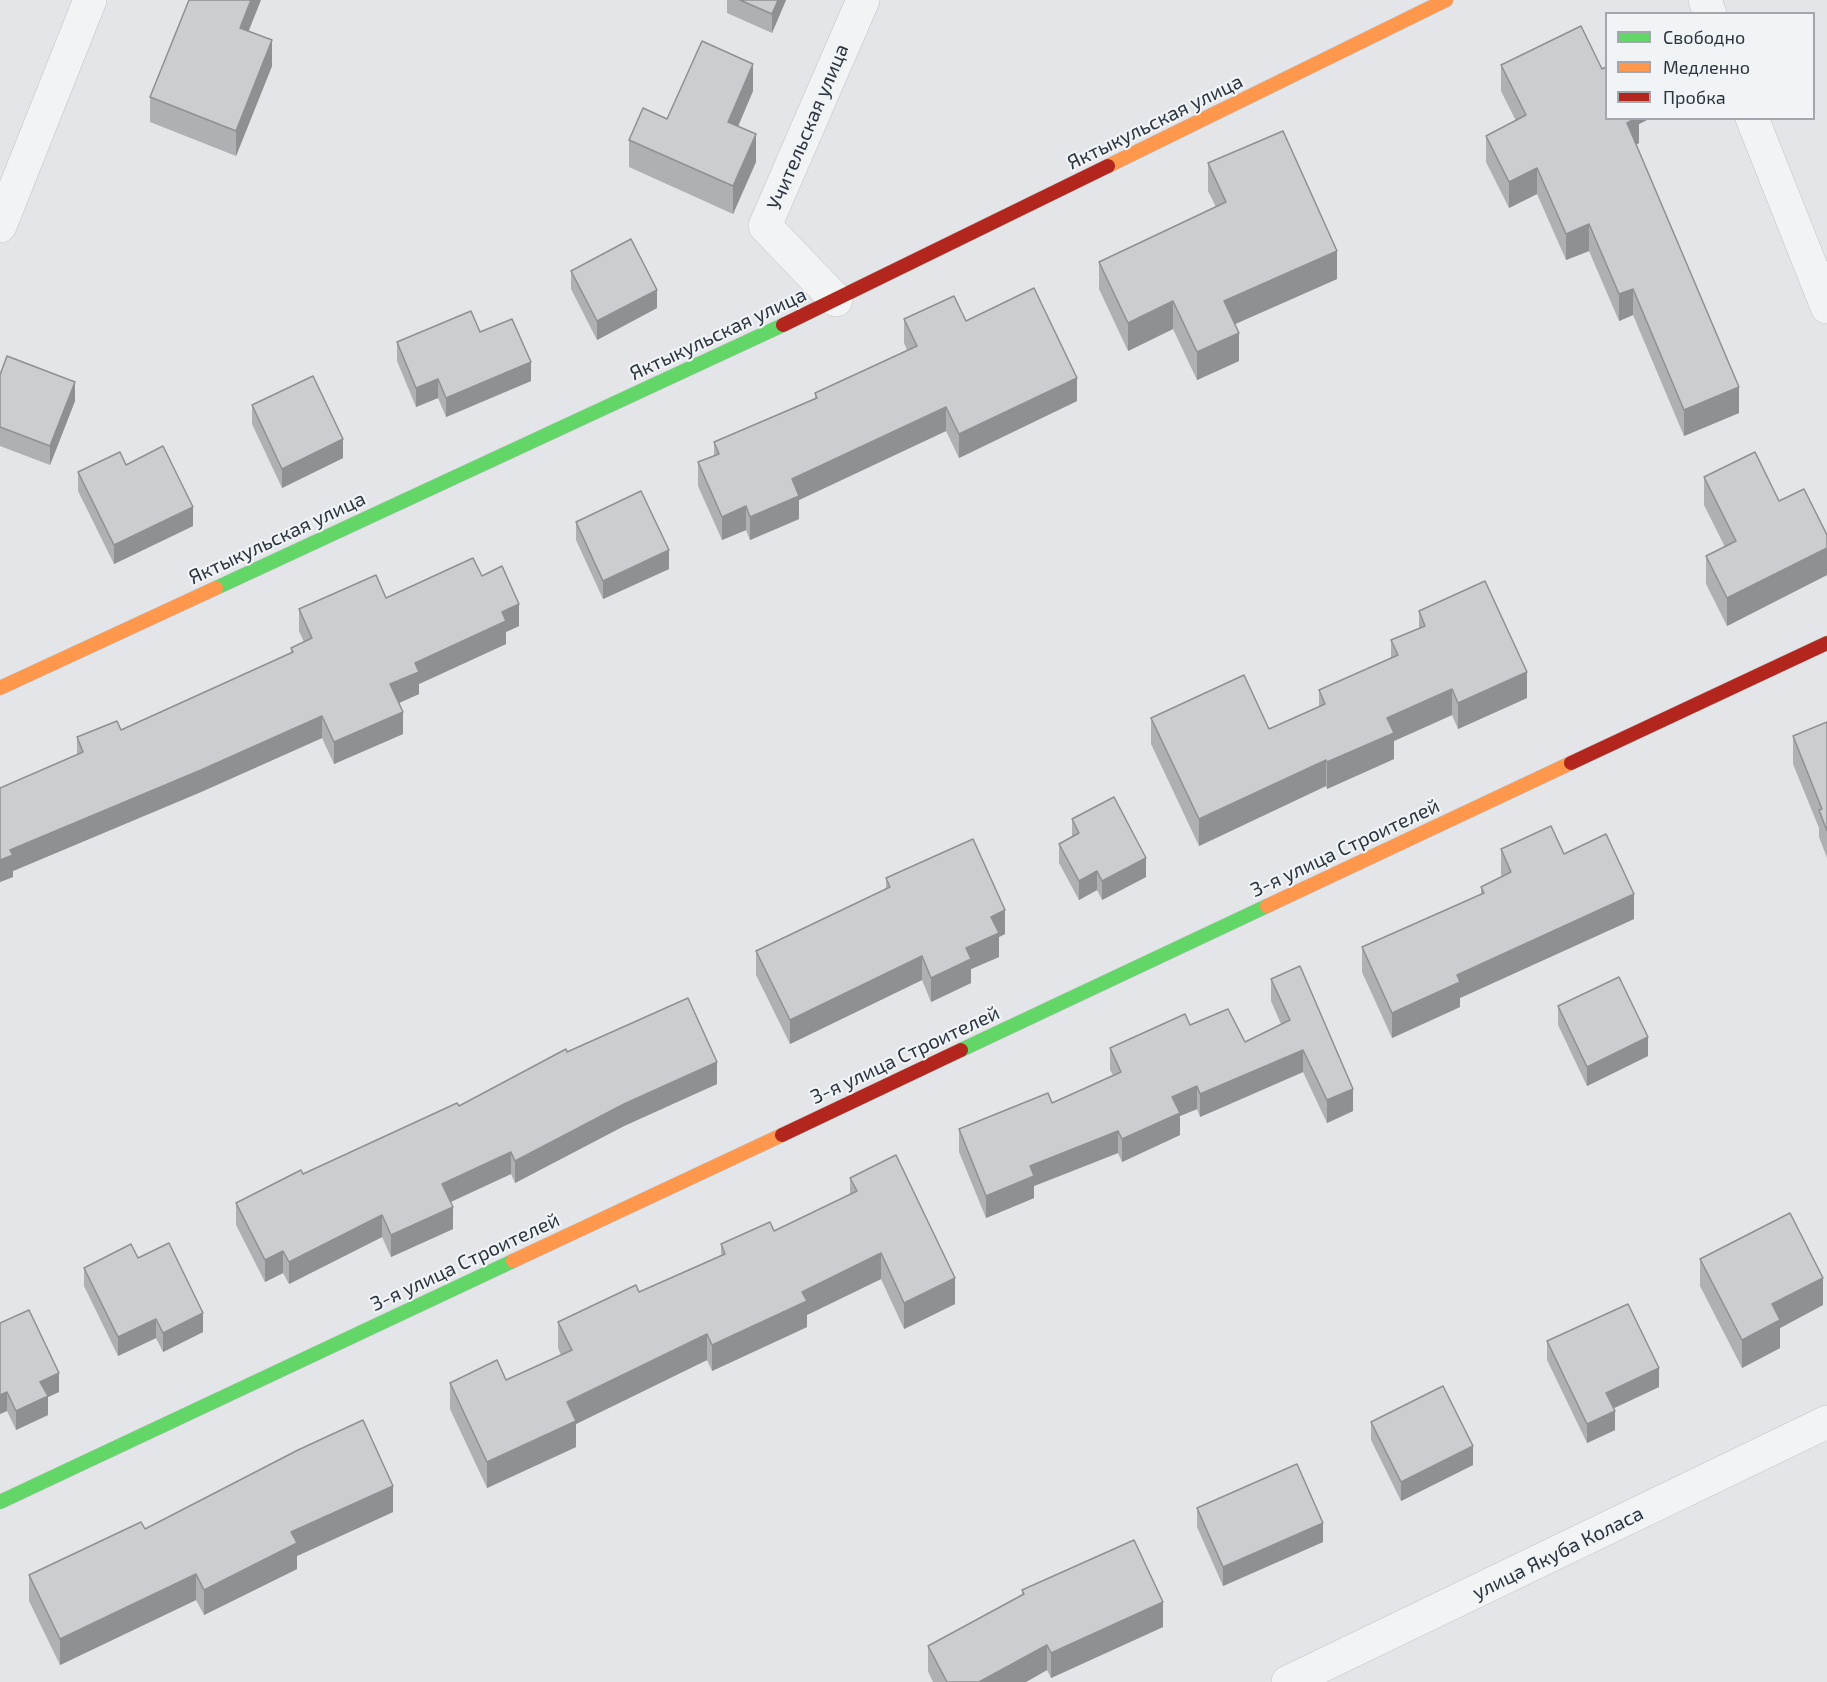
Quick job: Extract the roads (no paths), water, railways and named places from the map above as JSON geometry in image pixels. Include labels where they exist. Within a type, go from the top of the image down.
[{"type":"street","points":[[0,226],[90,0]]},
{"type":"street","name":"Учительская улица","points":[[836,300],[765,226],[863,0]]},
{"type":"street","name":"Яктыкульская улица","points":[[0,688],[836,300],[1446,0]]},
{"type":"street","points":[[1753,120],[1827,307]]},
{"type":"street","name":"3-я улица Строителей","points":[[0,1502],[1827,643]]},
{"type":"street","name":"улица Якуба Коласа","points":[[1287,1682],[1827,1422]]}]
